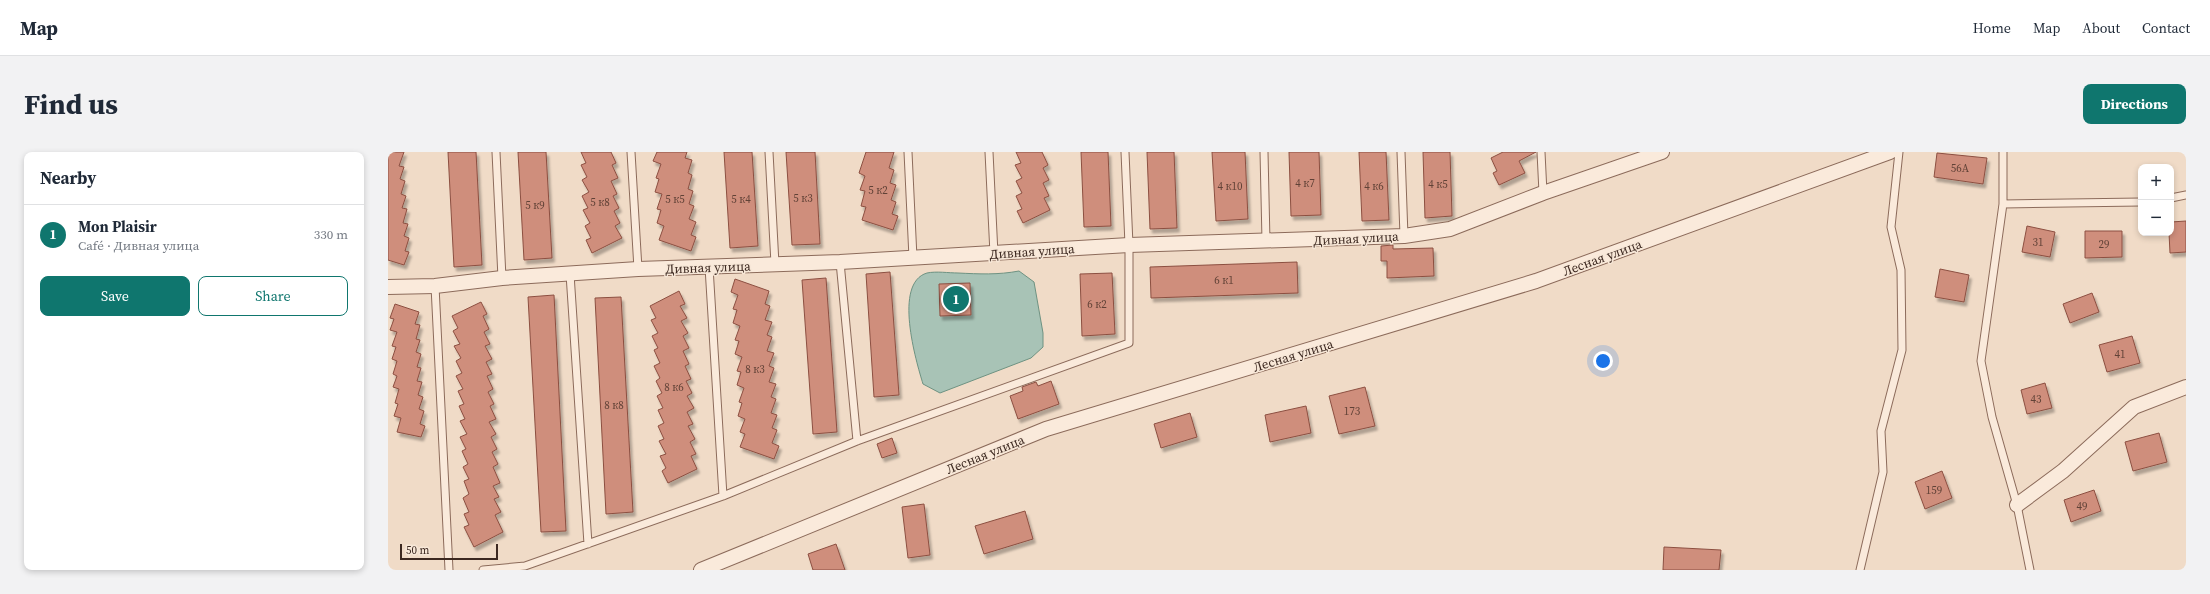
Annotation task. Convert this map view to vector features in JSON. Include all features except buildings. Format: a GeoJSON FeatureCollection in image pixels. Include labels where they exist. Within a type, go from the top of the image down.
{"type":"FeatureCollection","features":[{"type":"Feature","properties":{"kind":"street","name":"Дивная улица"},"geometry":{"type":"LineString","coordinates":[[388,287],[435,286],[502,278],[638,269],[840,262],[1128,245],[1266,242],[1404,236],[1450,229],[1543,193],[1662,152]]}},
{"type":"Feature","properties":{"kind":"street","name":"Лесная улица"},"geometry":{"type":"LineString","coordinates":[[701,570],[1046,429],[1536,281],[1890,152]]}},
{"type":"Feature","properties":{"kind":"street"},"geometry":{"type":"LineString","coordinates":[[2017,505],[2063,471],[2134,407],[2186,387]]}},
{"type":"Feature","properties":{"kind":"lane"},"geometry":{"type":"LineString","coordinates":[[496,152],[502,278]]}},
{"type":"Feature","properties":{"kind":"lane"},"geometry":{"type":"LineString","coordinates":[[631,152],[638,269]]}},
{"type":"Feature","properties":{"kind":"lane"},"geometry":{"type":"LineString","coordinates":[[769,152],[775,264]]}},
{"type":"Feature","properties":{"kind":"lane"},"geometry":{"type":"LineString","coordinates":[[908,152],[913,258]]}},
{"type":"Feature","properties":{"kind":"lane"},"geometry":{"type":"LineString","coordinates":[[989,152],[994,254]]}},
{"type":"Feature","properties":{"kind":"lane"},"geometry":{"type":"LineString","coordinates":[[483,570],[525,566],[588,544],[723,496],[857,440],[1129,343],[1125,152]]}},
{"type":"Feature","properties":{"kind":"lane"},"geometry":{"type":"LineString","coordinates":[[1264,152],[1266,242]]}},
{"type":"Feature","properties":{"kind":"lane"},"geometry":{"type":"LineString","coordinates":[[1401,152],[1404,236]]}},
{"type":"Feature","properties":{"kind":"lane"},"geometry":{"type":"LineString","coordinates":[[1541,152],[1543,193]]}},
{"type":"Feature","properties":{"kind":"lane"},"geometry":{"type":"LineString","coordinates":[[1860,570],[1883,472],[1881,431],[1902,350],[1901,270],[1891,227],[1899,152]]}},
{"type":"Feature","properties":{"kind":"lane"},"geometry":{"type":"LineString","coordinates":[[2003,152],[2003,204],[1980,361],[1992,417],[2017,505],[2030,570]]}},
{"type":"Feature","properties":{"kind":"lane"},"geometry":{"type":"LineString","coordinates":[[2174,197],[2186,195]]}},
{"type":"Feature","properties":{"kind":"lane"},"geometry":{"type":"LineString","coordinates":[[2003,204],[2138,202]]}},
{"type":"Feature","properties":{"kind":"lane"},"geometry":{"type":"LineString","coordinates":[[840,262],[857,440]]}},
{"type":"Feature","properties":{"kind":"lane"},"geometry":{"type":"LineString","coordinates":[[709,267],[723,496]]}},
{"type":"Feature","properties":{"kind":"lane"},"geometry":{"type":"LineString","coordinates":[[570,274],[588,544]]}},
{"type":"Feature","properties":{"kind":"lane"},"geometry":{"type":"LineString","coordinates":[[435,286],[449,570]]}},
{"type":"Feature","properties":{"kind":"shaded area"},"geometry":{"type":"Polygon","coordinates":[[[1019,271],[1034,282],[1043,333],[1043,347],[1031,358],[940,393],[923,384],[912,341],[910,324],[909,306],[911,291],[917,280],[931,272],[988,274],[1019,271]]]}},
{"type":"Feature","properties":{"kind":"place","name":"Mon Plaisir"},"geometry":{"type":"Point","coordinates":[956,299]}}]}
